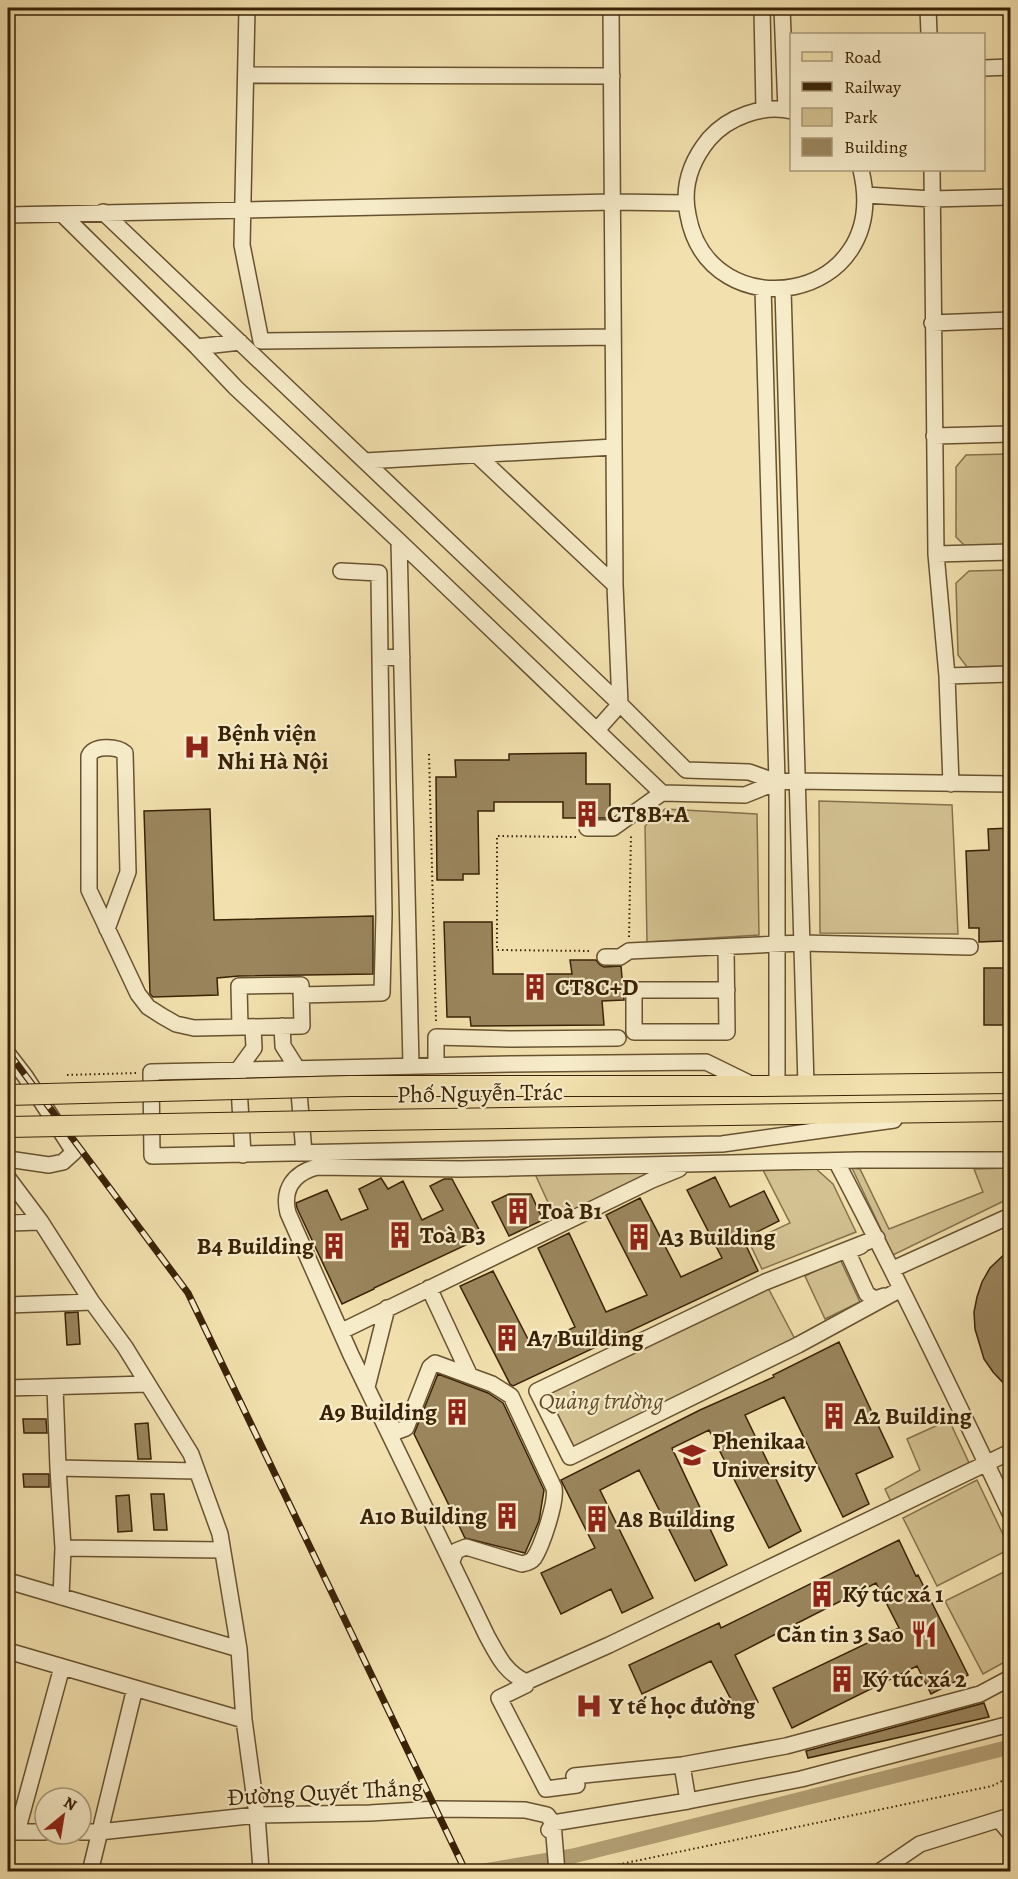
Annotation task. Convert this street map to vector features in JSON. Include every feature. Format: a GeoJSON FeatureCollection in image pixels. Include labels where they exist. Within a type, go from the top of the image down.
{"type":"FeatureCollection","features":[{"type":"Feature","properties":{"kind":"main road","name":"Phố Nguyễn Trác"},"geometry":{"type":"LineString","coordinates":[[8,1095],[350,1086],[777,1086],[1011,1083]]}},
{"type":"Feature","properties":{"kind":"main road","name":"Phố Nguyễn Trác"},"geometry":{"type":"LineString","coordinates":[[8,1127],[1011,1111]]}},
{"type":"Feature","properties":{"kind":"street"},"geometry":{"type":"LineString","coordinates":[[247,8],[242,245],[261,341],[613,337]]}},
{"type":"Feature","properties":{"kind":"street"},"geometry":{"type":"LineString","coordinates":[[597,730],[620,704],[615,585],[611,8]]}},
{"type":"Feature","properties":{"kind":"street"},"geometry":{"type":"LineString","coordinates":[[762,8],[765,110]]}},
{"type":"Feature","properties":{"kind":"street"},"geometry":{"type":"LineString","coordinates":[[782,8],[789,110],[765,110],[739,117],[716,131],[699,152],[688,176],[685,203],[690,228],[701,250],[718,268],[739,281],[763,288],[783,289],[810,283],[834,269],[852,248],[864,223],[866,195],[861,171]]}},
{"type":"Feature","properties":{"kind":"street"},"geometry":{"type":"LineString","coordinates":[[928,8],[929,33]]}},
{"type":"Feature","properties":{"kind":"street"},"geometry":{"type":"LineString","coordinates":[[985,68],[1011,67]]}},
{"type":"Feature","properties":{"kind":"street"},"geometry":{"type":"LineString","coordinates":[[246,75],[612,76]]}},
{"type":"Feature","properties":{"kind":"street"},"geometry":{"type":"LineString","coordinates":[[932,171],[936,554],[947,676],[951,784]]}},
{"type":"Feature","properties":{"kind":"street"},"geometry":{"type":"LineString","coordinates":[[866,195],[932,198],[1011,197]]}},
{"type":"Feature","properties":{"kind":"street"},"geometry":{"type":"LineString","coordinates":[[8,215],[613,202],[685,203]]}},
{"type":"Feature","properties":{"kind":"street"},"geometry":{"type":"LineString","coordinates":[[103,212],[620,704],[686,770],[749,772],[777,782],[1011,784]]}},
{"type":"Feature","properties":{"kind":"street"},"geometry":{"type":"LineString","coordinates":[[62,214],[236,388],[662,793]]}},
{"type":"Feature","properties":{"kind":"street"},"geometry":{"type":"LineString","coordinates":[[763,288],[777,782],[777,1086]]}},
{"type":"Feature","properties":{"kind":"street"},"geometry":{"type":"LineString","coordinates":[[783,289],[806,1085]]}},
{"type":"Feature","properties":{"kind":"street"},"geometry":{"type":"LineString","coordinates":[[933,323],[1011,320]]}},
{"type":"Feature","properties":{"kind":"street"},"geometry":{"type":"LineString","coordinates":[[197,347],[240,342]]}},
{"type":"Feature","properties":{"kind":"street"},"geometry":{"type":"LineString","coordinates":[[934,436],[1011,434]]}},
{"type":"Feature","properties":{"kind":"street"},"geometry":{"type":"LineString","coordinates":[[365,461],[614,447]]}},
{"type":"Feature","properties":{"kind":"street"},"geometry":{"type":"LineString","coordinates":[[477,455],[615,585]]}},
{"type":"Feature","properties":{"kind":"street"},"geometry":{"type":"LineString","coordinates":[[399,541],[411,1066]]}},
{"type":"Feature","properties":{"kind":"street"},"geometry":{"type":"LineString","coordinates":[[936,554],[1011,552]]}},
{"type":"Feature","properties":{"kind":"street"},"geometry":{"type":"LineString","coordinates":[[302,995],[382,993],[384,914],[379,573],[341,571]]}},
{"type":"Feature","properties":{"kind":"street"},"geometry":{"type":"LineString","coordinates":[[380,658],[402,657]]}},
{"type":"Feature","properties":{"kind":"street"},"geometry":{"type":"LineString","coordinates":[[947,676],[1011,674]]}},
{"type":"Feature","properties":{"kind":"street"},"geometry":{"type":"LineString","coordinates":[[107,929],[128,872],[125,753],[118,749],[96,749],[89,756],[89,890],[107,929],[138,994],[148,1007],[176,1024],[194,1028],[247,1027],[282,1026],[302,1026],[301,985],[239,986],[247,1027],[254,1048],[238,1070],[243,1155]]}},
{"type":"Feature","properties":{"kind":"street"},"geometry":{"type":"LineString","coordinates":[[587,833],[613,828],[662,793],[745,795],[777,782]]}},
{"type":"Feature","properties":{"kind":"street"},"geometry":{"type":"LineString","coordinates":[[601,954],[620,957],[629,951],[778,943],[970,947]]}},
{"type":"Feature","properties":{"kind":"street"},"geometry":{"type":"LineString","coordinates":[[726,947],[727,990],[727,1032],[634,1032],[634,990],[727,990]]}},
{"type":"Feature","properties":{"kind":"street"},"geometry":{"type":"LineString","coordinates":[[282,1026],[282,1046],[297,1068],[304,1153]]}},
{"type":"Feature","properties":{"kind":"street"},"geometry":{"type":"LineString","coordinates":[[436,1066],[436,1037],[618,1038]]}},
{"type":"Feature","properties":{"kind":"street"},"geometry":{"type":"LineString","coordinates":[[510,1064],[511,1039]]}},
{"type":"Feature","properties":{"kind":"street"},"geometry":{"type":"LineString","coordinates":[[8,1054],[15,1072],[74,1152],[63,1162],[49,1165],[8,1159]]}},
{"type":"Feature","properties":{"kind":"street","name":"Phố Nguyễn Trác"},"geometry":{"type":"LineString","coordinates":[[754,1086],[706,1062],[151,1072],[152,1156],[722,1143],[953,1112]]}},
{"type":"Feature","properties":{"kind":"street"},"geometry":{"type":"LineString","coordinates":[[1011,1160],[859,1160],[461,1169],[316,1167],[295,1177],[287,1190],[286,1205],[351,1355],[500,1660],[512,1674],[524,1681],[536,1679],[609,1645],[1011,1452]]}},
{"type":"Feature","properties":{"kind":"street"},"geometry":{"type":"LineString","coordinates":[[836,1161],[893,1269],[1011,1513]]}},
{"type":"Feature","properties":{"kind":"street"},"geometry":{"type":"LineString","coordinates":[[342,1331],[652,1180],[688,1165]]}},
{"type":"Feature","properties":{"kind":"street"},"geometry":{"type":"LineString","coordinates":[[8,1178],[41,1222],[92,1302],[125,1347],[191,1454],[220,1534],[238,1649],[261,1870]]}},
{"type":"Feature","properties":{"kind":"street"},"geometry":{"type":"LineString","coordinates":[[893,1269],[1011,1216]]}},
{"type":"Feature","properties":{"kind":"street"},"geometry":{"type":"LineString","coordinates":[[8,1223],[41,1222]]}},
{"type":"Feature","properties":{"kind":"street"},"geometry":{"type":"LineString","coordinates":[[877,1238],[850,1252],[867,1294],[872,1298],[877,1298],[901,1289]]}},
{"type":"Feature","properties":{"kind":"street"},"geometry":{"type":"LineString","coordinates":[[877,1238],[765,1282],[537,1391],[570,1457],[798,1345],[901,1289]]}},
{"type":"Feature","properties":{"kind":"street"},"geometry":{"type":"LineString","coordinates":[[429,1288],[470,1376]]}},
{"type":"Feature","properties":{"kind":"street"},"geometry":{"type":"LineString","coordinates":[[8,1305],[92,1302]]}},
{"type":"Feature","properties":{"kind":"street"},"geometry":{"type":"LineString","coordinates":[[367,1387],[387,1308]]}},
{"type":"Feature","properties":{"kind":"street"},"geometry":{"type":"LineString","coordinates":[[384,1422],[398,1431],[406,1428],[433,1364],[500,1388],[511,1396],[553,1484],[555,1496],[536,1555],[529,1563],[522,1564],[466,1547],[456,1551],[452,1561]]}},
{"type":"Feature","properties":{"kind":"street"},"geometry":{"type":"LineString","coordinates":[[8,1388],[147,1384]]}},
{"type":"Feature","properties":{"kind":"street"},"geometry":{"type":"LineString","coordinates":[[56,1387],[63,1548],[61,1597]]}},
{"type":"Feature","properties":{"kind":"street"},"geometry":{"type":"LineString","coordinates":[[58,1468],[197,1471]]}},
{"type":"Feature","properties":{"kind":"street"},"geometry":{"type":"LineString","coordinates":[[63,1548],[222,1550]]}},
{"type":"Feature","properties":{"kind":"street"},"geometry":{"type":"LineString","coordinates":[[8,1581],[238,1649]]}},
{"type":"Feature","properties":{"kind":"street"},"geometry":{"type":"LineString","coordinates":[[8,1651],[244,1720]]}},
{"type":"Feature","properties":{"kind":"street"},"geometry":{"type":"LineString","coordinates":[[33,1832],[12,1832],[62,1667]]}},
{"type":"Feature","properties":{"kind":"street"},"geometry":{"type":"LineString","coordinates":[[524,1681],[526,1685],[499,1698],[546,1789],[577,1785],[574,1776],[682,1765],[752,1754],[980,1694],[1011,1678]]}},
{"type":"Feature","properties":{"kind":"street"},"geometry":{"type":"LineString","coordinates":[[90,1872],[135,1688]]}},
{"type":"Feature","properties":{"kind":"street"},"geometry":{"type":"LineString","coordinates":[[555,1871],[552,1830],[801,1779],[1011,1724]]}},
{"type":"Feature","properties":{"kind":"street"},"geometry":{"type":"LineString","coordinates":[[682,1765],[688,1801]]}},
{"type":"Feature","properties":{"kind":"street","name":"Đường Quyết Thắng"},"geometry":{"type":"LineString","coordinates":[[93,1832],[257,1815],[370,1814],[437,1809],[525,1810],[547,1815],[552,1830]]}},
{"type":"Feature","properties":{"kind":"street"},"geometry":{"type":"LineString","coordinates":[[879,1872],[920,1844],[1005,1818],[1011,1833]]}},
{"type":"Feature","properties":{"kind":"path"},"geometry":{"type":"LineString","coordinates":[[429,754],[436,1037]]}},
{"type":"Feature","properties":{"kind":"path"},"geometry":{"type":"LineString","coordinates":[[629,951],[632,814]]}},
{"type":"Feature","properties":{"kind":"path"},"geometry":{"type":"LineString","coordinates":[[587,833],[497,836],[497,950],[601,954]]}},
{"type":"Feature","properties":{"kind":"path"},"geometry":{"type":"LineString","coordinates":[[57,1075],[151,1072]]}},
{"type":"Feature","properties":{"kind":"path"},"geometry":{"type":"LineString","coordinates":[[583,1872],[992,1786],[1011,1777]]}},
{"type":"Feature","properties":{"kind":"green space"},"geometry":{"type":"Polygon","coordinates":[[[1010,454],[1010,547],[967,548],[956,537],[956,467],[966,455],[1010,454]]]}},
{"type":"Feature","properties":{"kind":"green space"},"geometry":{"type":"Polygon","coordinates":[[[1010,570],[1010,666],[967,667],[958,655],[956,583],[969,571],[1010,570]]]}},
{"type":"Feature","properties":{"kind":"green space"},"geometry":{"type":"Polygon","coordinates":[[[819,801],[952,805],[958,934],[820,933],[819,801]]]}},
{"type":"Feature","properties":{"kind":"green space"},"geometry":{"type":"Polygon","coordinates":[[[665,809],[757,814],[759,935],[647,942],[645,826],[665,809]]]}},
{"type":"Feature","properties":{"kind":"green space"},"geometry":{"type":"Polygon","coordinates":[[[813,1166],[833,1184],[856,1232],[762,1269],[749,1242],[790,1223],[763,1170],[813,1166]]]}},
{"type":"Feature","properties":{"kind":"green space"},"geometry":{"type":"Polygon","coordinates":[[[852,1168],[860,1169],[889,1229],[983,1192],[974,1169],[1010,1168],[1010,1198],[893,1255],[852,1168]]]}},
{"type":"Feature","properties":{"kind":"green space"},"geometry":{"type":"Polygon","coordinates":[[[642,1172],[646,1175],[557,1222],[535,1174],[642,1172]]]}},
{"type":"Feature","properties":{"kind":"green space"},"geometry":{"type":"Polygon","coordinates":[[[840,1259],[860,1302],[825,1319],[805,1276],[840,1259]]]}},
{"type":"Feature","properties":{"kind":"green space","name":"Quảng trường"},"geometry":{"type":"Polygon","coordinates":[[[765,1282],[798,1345],[570,1457],[537,1391],[765,1282]]]}},
{"type":"Feature","properties":{"kind":"green space"},"geometry":{"type":"Polygon","coordinates":[[[949,1420],[970,1465],[892,1504],[885,1489],[920,1470],[907,1439],[949,1420]]]}},
{"type":"Feature","properties":{"kind":"green space"},"geometry":{"type":"Polygon","coordinates":[[[977,1480],[1010,1549],[937,1586],[903,1518],[977,1480]]]}},
{"type":"Feature","properties":{"kind":"green space"},"geometry":{"type":"Polygon","coordinates":[[[1010,1569],[1010,1659],[983,1674],[945,1601],[1010,1569]]]}},
{"type":"Feature","properties":{"kind":"building","name":"CT8B+A"},"geometry":{"type":"Polygon","coordinates":[[[586,753],[586,784],[610,784],[610,818],[563,818],[563,802],[494,802],[494,811],[478,811],[479,874],[463,874],[463,880],[437,880],[436,777],[456,777],[455,760],[509,760],[509,754],[586,753]]]}},
{"type":"Feature","properties":{"kind":"building"},"geometry":{"type":"Polygon","coordinates":[[[210,809],[214,920],[373,916],[373,974],[239,976],[217,978],[218,995],[153,997],[150,994],[144,811],[210,809]]]}},
{"type":"Feature","properties":{"kind":"building"},"geometry":{"type":"Polygon","coordinates":[[[1011,828],[1011,870],[1009,870],[1011,928],[1004,928],[1004,941],[979,942],[979,928],[969,928],[966,851],[989,850],[988,829],[1011,828]]]}},
{"type":"Feature","properties":{"kind":"building","name":"CT8C+D"},"geometry":{"type":"Polygon","coordinates":[[[444,922],[492,922],[493,974],[572,974],[570,960],[596,960],[604,967],[621,966],[624,1000],[602,1001],[604,1025],[471,1026],[470,1017],[447,1017],[444,922]]]}},
{"type":"Feature","properties":{"kind":"building"},"geometry":{"type":"Polygon","coordinates":[[[984,968],[1011,968],[1011,1025],[984,1025],[984,968]]]}},
{"type":"Feature","properties":{"kind":"building"},"geometry":{"type":"Polygon","coordinates":[[[715,1177],[730,1207],[764,1191],[779,1221],[743,1239],[758,1271],[513,1386],[510,1384],[460,1286],[493,1271],[532,1347],[575,1327],[538,1248],[569,1233],[606,1312],[647,1295],[606,1215],[640,1198],[681,1277],[722,1258],[687,1190],[715,1177]]]}},
{"type":"Feature","properties":{"kind":"building"},"geometry":{"type":"Polygon","coordinates":[[[381,1178],[388,1189],[403,1181],[422,1220],[443,1210],[430,1186],[444,1179],[452,1179],[483,1237],[342,1304],[296,1203],[327,1190],[341,1220],[368,1209],[359,1189],[381,1178]]]}},
{"type":"Feature","properties":{"kind":"building","name":"Toà B1"},"geometry":{"type":"Polygon","coordinates":[[[509,1194],[531,1194],[543,1220],[509,1236],[492,1202],[509,1194]]]}},
{"type":"Feature","properties":{"kind":"building"},"geometry":{"type":"Polygon","coordinates":[[[1011,1248],[1011,1391],[984,1359],[975,1329],[974,1312],[982,1282],[990,1268],[1011,1248]]]}},
{"type":"Feature","properties":{"kind":"building"},"geometry":{"type":"Polygon","coordinates":[[[78,1312],[80,1344],[67,1345],[65,1313],[78,1312]]]}},
{"type":"Feature","properties":{"kind":"building"},"geometry":{"type":"Polygon","coordinates":[[[839,1342],[893,1457],[856,1474],[869,1504],[843,1517],[784,1397],[745,1415],[801,1531],[769,1548],[709,1430],[672,1448],[727,1565],[695,1581],[639,1470],[600,1490],[653,1598],[622,1613],[611,1589],[561,1614],[541,1573],[595,1548],[561,1480],[700,1410],[774,1377],[773,1375],[839,1342]]]}},
{"type":"Feature","properties":{"kind":"building"},"geometry":{"type":"Polygon","coordinates":[[[438,1374],[488,1393],[503,1403],[544,1490],[539,1521],[525,1553],[465,1538],[414,1434],[438,1374]]]}},
{"type":"Feature","properties":{"kind":"building"},"geometry":{"type":"Polygon","coordinates":[[[23,1419],[46,1419],[47,1433],[24,1433],[23,1419]]]}},
{"type":"Feature","properties":{"kind":"building"},"geometry":{"type":"Polygon","coordinates":[[[148,1423],[151,1459],[138,1459],[135,1424],[148,1423]]]}},
{"type":"Feature","properties":{"kind":"building"},"geometry":{"type":"Polygon","coordinates":[[[23,1474],[49,1474],[49,1487],[24,1487],[23,1474]]]}},
{"type":"Feature","properties":{"kind":"building"},"geometry":{"type":"Polygon","coordinates":[[[151,1494],[164,1494],[167,1530],[154,1530],[151,1494]]]}},
{"type":"Feature","properties":{"kind":"building"},"geometry":{"type":"Polygon","coordinates":[[[129,1495],[132,1531],[118,1532],[116,1496],[129,1495]]]}},
{"type":"Feature","properties":{"kind":"building"},"geometry":{"type":"Polygon","coordinates":[[[899,1540],[968,1675],[931,1694],[917,1666],[792,1728],[773,1688],[899,1628],[876,1583],[735,1655],[758,1702],[737,1711],[711,1661],[642,1694],[629,1665],[719,1623],[721,1628],[899,1540]]]}},
{"type":"Feature","properties":{"kind":"building"},"geometry":{"type":"Polygon","coordinates":[[[984,1703],[989,1717],[808,1758],[806,1751],[984,1703]]]}},
{"type":"Feature","properties":{"kind":"waterway"},"geometry":{"type":"LineString","coordinates":[[478,1872],[573,1856],[1010,1747]]}},
{"type":"Feature","properties":{"kind":"railway"},"geometry":{"type":"LineString","coordinates":[[8,1052],[188,1293],[466,1872]]}},
{"type":"Feature","properties":{"kind":"place","name":"Bệnh viện Nhi Hà Nội"},"geometry":{"type":"Point","coordinates":[197,747]}},
{"type":"Feature","properties":{"kind":"place","name":"CT8B+A"},"geometry":{"type":"Point","coordinates":[587,814]}},
{"type":"Feature","properties":{"kind":"place","name":"CT8C+D"},"geometry":{"type":"Point","coordinates":[535,987]}},
{"type":"Feature","properties":{"kind":"place","name":"Toà B1"},"geometry":{"type":"Point","coordinates":[518,1211]}},
{"type":"Feature","properties":{"kind":"place","name":"Toà B3"},"geometry":{"type":"Point","coordinates":[400,1235]}},
{"type":"Feature","properties":{"kind":"place","name":"A3 Building"},"geometry":{"type":"Point","coordinates":[639,1237]}},
{"type":"Feature","properties":{"kind":"place","name":"B4 Building"},"geometry":{"type":"Point","coordinates":[334,1246]}},
{"type":"Feature","properties":{"kind":"place","name":"A7 Building"},"geometry":{"type":"Point","coordinates":[507,1338]}},
{"type":"Feature","properties":{"kind":"place","name":"A9 Building"},"geometry":{"type":"Point","coordinates":[457,1412]}},
{"type":"Feature","properties":{"kind":"place","name":"A2 Building"},"geometry":{"type":"Point","coordinates":[834,1416]}},
{"type":"Feature","properties":{"kind":"place","name":"Phenikaa University"},"geometry":{"type":"Point","coordinates":[692,1455]}},
{"type":"Feature","properties":{"kind":"place","name":"A10 Building"},"geometry":{"type":"Point","coordinates":[507,1516]}},
{"type":"Feature","properties":{"kind":"place","name":"A8 Building"},"geometry":{"type":"Point","coordinates":[597,1519]}},
{"type":"Feature","properties":{"kind":"place","name":"Ký túc xá 1"},"geometry":{"type":"Point","coordinates":[822,1594]}},
{"type":"Feature","properties":{"kind":"place","name":"Căn tin 3 Sao"},"geometry":{"type":"Point","coordinates":[924,1634]}},
{"type":"Feature","properties":{"kind":"place","name":"Ký túc xá 2"},"geometry":{"type":"Point","coordinates":[842,1679]}},
{"type":"Feature","properties":{"kind":"place","name":"Y tế học đường"},"geometry":{"type":"Point","coordinates":[589,1706]}}]}
